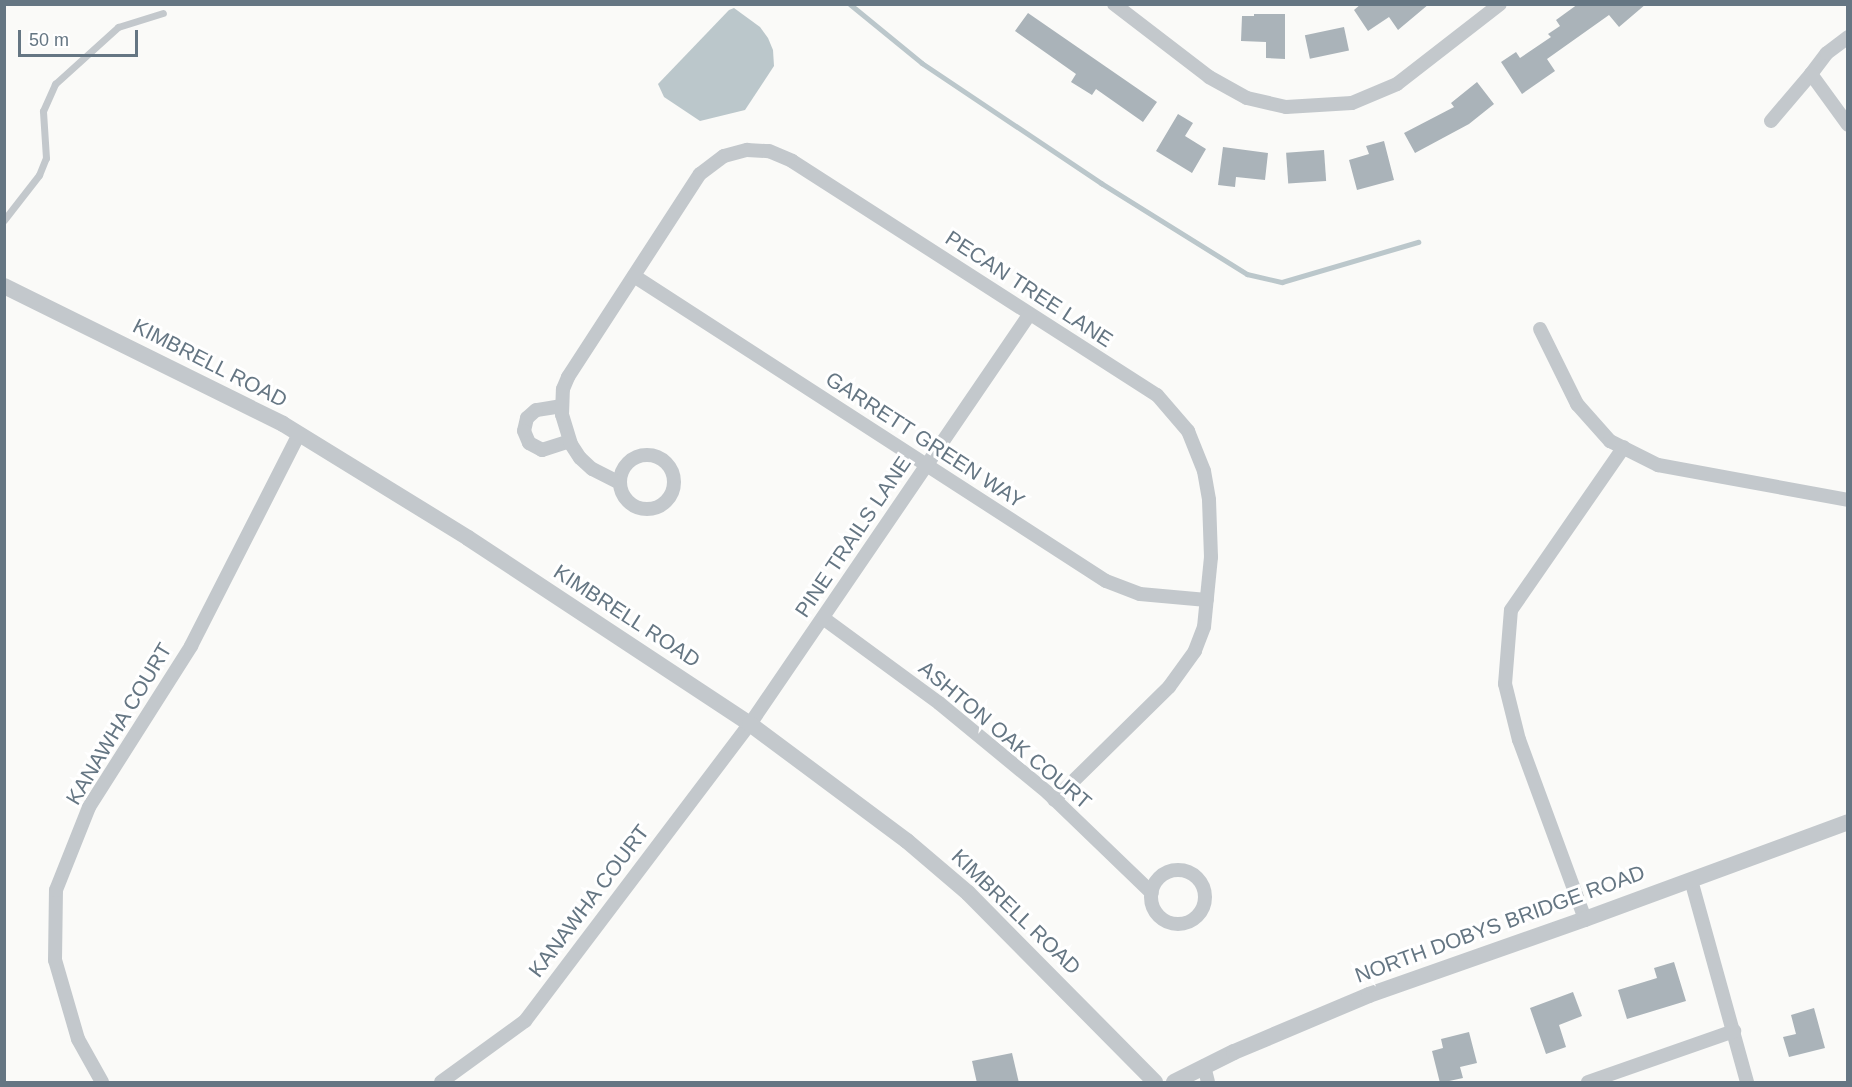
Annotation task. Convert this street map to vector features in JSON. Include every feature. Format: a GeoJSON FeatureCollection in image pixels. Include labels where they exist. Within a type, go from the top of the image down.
{"type":"FeatureCollection","features":[{"type":"Feature","properties":{"kind":"street"},"geometry":{"type":"LineString","coordinates":[[1114,4],[1209,77],[1247,98],[1286,106],[1352,103],[1397,84],[1500,4]]}},
{"type":"Feature","properties":{"kind":"street"},"geometry":{"type":"LineString","coordinates":[[1771,121],[1827,53],[1848,37]]}},
{"type":"Feature","properties":{"kind":"street"},"geometry":{"type":"LineString","coordinates":[[1811,74],[1848,125]]}},
{"type":"Feature","properties":{"kind":"street","name":"PECAN TREE LANE"},"geometry":{"type":"LineString","coordinates":[[620,483],[592,469],[580,458],[570,441],[562,406],[563,389],[568,377],[700,174],[724,156],[757,149],[779,154],[792,161],[1157,395],[1188,431],[1204,471],[1209,500],[1210,557],[1204,627],[1195,651],[1185,668],[1054,800]]}},
{"type":"Feature","properties":{"kind":"street","name":"GARRETT GREEN WAY"},"geometry":{"type":"LineString","coordinates":[[634,276],[926,467],[1122,589],[1161,597],[1208,600]]}},
{"type":"Feature","properties":{"kind":"street","name":"KIMBRELL ROAD"},"geometry":{"type":"LineString","coordinates":[[4,286],[299,434],[468,538],[750,724],[907,841],[968,893],[1155,1083]]}},
{"type":"Feature","properties":{"kind":"street","name":"PINE TRAILS LANE"},"geometry":{"type":"LineString","coordinates":[[750,724],[1030,314]]}},
{"type":"Feature","properties":{"kind":"street"},"geometry":{"type":"LineString","coordinates":[[1540,329],[1577,404],[1610,441],[1659,465],[1848,500]]}},
{"type":"Feature","properties":{"kind":"street"},"geometry":{"type":"LineString","coordinates":[[562,406],[543,408],[531,413],[524,431],[526,438],[535,447],[549,450],[570,441]]}},
{"type":"Feature","properties":{"kind":"street","name":"KANAWHA COURT"},"geometry":{"type":"LineString","coordinates":[[102,1083],[78,1038],[55,960],[56,890],[89,807],[191,646],[299,434]]}},
{"type":"Feature","properties":{"kind":"street"},"geometry":{"type":"LineString","coordinates":[[1586,920],[1519,740],[1505,684],[1509,631],[1511,610],[1624,447]]}},
{"type":"Feature","properties":{"kind":"street","name":"PECAN TREE LANE"},"geometry":{"type":"LineString","coordinates":[[643,455],[651,456],[667,464],[674,480],[670,497],[664,504],[646,510],[630,504],[623,497],[620,483],[622,470],[627,463],[643,455]]}},
{"type":"Feature","properties":{"kind":"street","name":"ASHTON OAK COURT"},"geometry":{"type":"LineString","coordinates":[[823,618],[939,703],[1054,800],[1152,893],[1156,913],[1170,923],[1179,924],[1194,919],[1204,905],[1203,887],[1191,873],[1182,870],[1164,874],[1157,880],[1152,893]]}},
{"type":"Feature","properties":{"kind":"street","name":"KANAWHA COURT"},"geometry":{"type":"LineString","coordinates":[[441,1083],[525,1021],[750,724]]}},
{"type":"Feature","properties":{"kind":"street","name":"NORTH DOBYS BRIDGE ROAD"},"geometry":{"type":"LineString","coordinates":[[1174,1083],[1206,1074],[1369,994],[1586,920],[1848,822]]}},
{"type":"Feature","properties":{"kind":"street"},"geometry":{"type":"LineString","coordinates":[[1691,880],[1747,1083]]}},
{"type":"Feature","properties":{"kind":"street"},"geometry":{"type":"LineString","coordinates":[[1588,1083],[1734,1031]]}},
{"type":"Feature","properties":{"kind":"lane"},"geometry":{"type":"LineString","coordinates":[[4,220],[39,175],[46,158],[43,111],[55,84],[118,27],[163,13]]}},
{"type":"Feature","properties":{"kind":"shaded area"},"geometry":{"type":"Polygon","coordinates":[[[734,8],[760,27],[768,38],[773,50],[774,66],[745,110],[700,121],[664,97],[658,84],[729,10],[734,8]]]}},
{"type":"Feature","properties":{"kind":"building"},"geometry":{"type":"Polygon","coordinates":[[[1361,4],[1429,4],[1398,30],[1389,17],[1368,31],[1354,10],[1361,4]]]}},
{"type":"Feature","properties":{"kind":"building"},"geometry":{"type":"Polygon","coordinates":[[[1578,4],[1646,4],[1619,27],[1609,15],[1547,59],[1555,71],[1522,94],[1501,62],[1516,52],[1520,58],[1551,37],[1548,34],[1560,26],[1556,20],[1578,4]]]}},
{"type":"Feature","properties":{"kind":"building"},"geometry":{"type":"Polygon","coordinates":[[[1028,13],[1157,102],[1143,122],[1096,89],[1092,95],[1071,82],[1076,74],[1015,31],[1028,13]]]}},
{"type":"Feature","properties":{"kind":"building"},"geometry":{"type":"Polygon","coordinates":[[[1254,14],[1285,14],[1285,59],[1266,58],[1266,42],[1241,41],[1242,16],[1254,16],[1254,14]]]}},
{"type":"Feature","properties":{"kind":"building"},"geometry":{"type":"Polygon","coordinates":[[[1344,27],[1349,50],[1310,59],[1305,35],[1344,27]]]}},
{"type":"Feature","properties":{"kind":"building"},"geometry":{"type":"Polygon","coordinates":[[[1477,82],[1494,104],[1469,124],[1415,153],[1404,133],[1454,107],[1451,103],[1477,82]]]}},
{"type":"Feature","properties":{"kind":"building"},"geometry":{"type":"Polygon","coordinates":[[[1178,114],[1193,123],[1185,136],[1206,149],[1192,173],[1156,151],[1178,114]]]}},
{"type":"Feature","properties":{"kind":"building"},"geometry":{"type":"Polygon","coordinates":[[[1384,141],[1394,180],[1357,190],[1349,160],[1369,154],[1366,146],[1384,141]]]}},
{"type":"Feature","properties":{"kind":"building"},"geometry":{"type":"Polygon","coordinates":[[[1223,147],[1268,153],[1265,180],[1236,177],[1235,187],[1218,185],[1223,147]]]}},
{"type":"Feature","properties":{"kind":"building"},"geometry":{"type":"Polygon","coordinates":[[[1324,150],[1326,181],[1288,184],[1286,153],[1324,150]]]}},
{"type":"Feature","properties":{"kind":"building"},"geometry":{"type":"Polygon","coordinates":[[[1674,962],[1686,1001],[1627,1019],[1618,990],[1657,978],[1654,968],[1674,962]]]}},
{"type":"Feature","properties":{"kind":"building"},"geometry":{"type":"Polygon","coordinates":[[[1573,992],[1582,1016],[1559,1025],[1566,1047],[1546,1054],[1530,1008],[1573,992]]]}},
{"type":"Feature","properties":{"kind":"building"},"geometry":{"type":"Polygon","coordinates":[[[1814,1008],[1825,1048],[1789,1057],[1783,1037],[1796,1034],[1791,1015],[1814,1008]]]}},
{"type":"Feature","properties":{"kind":"building"},"geometry":{"type":"Polygon","coordinates":[[[1469,1032],[1477,1063],[1460,1067],[1463,1078],[1440,1083],[1432,1051],[1443,1048],[1441,1039],[1469,1032]]]}},
{"type":"Feature","properties":{"kind":"building"},"geometry":{"type":"Polygon","coordinates":[[[1012,1053],[1019,1083],[977,1083],[972,1061],[1012,1053]]]}},
{"type":"Feature","properties":{"kind":"waterway"},"geometry":{"type":"LineString","coordinates":[[850,4],[922,63],[1101,183],[1247,274],[1282,282],[1418,242]]}}]}
